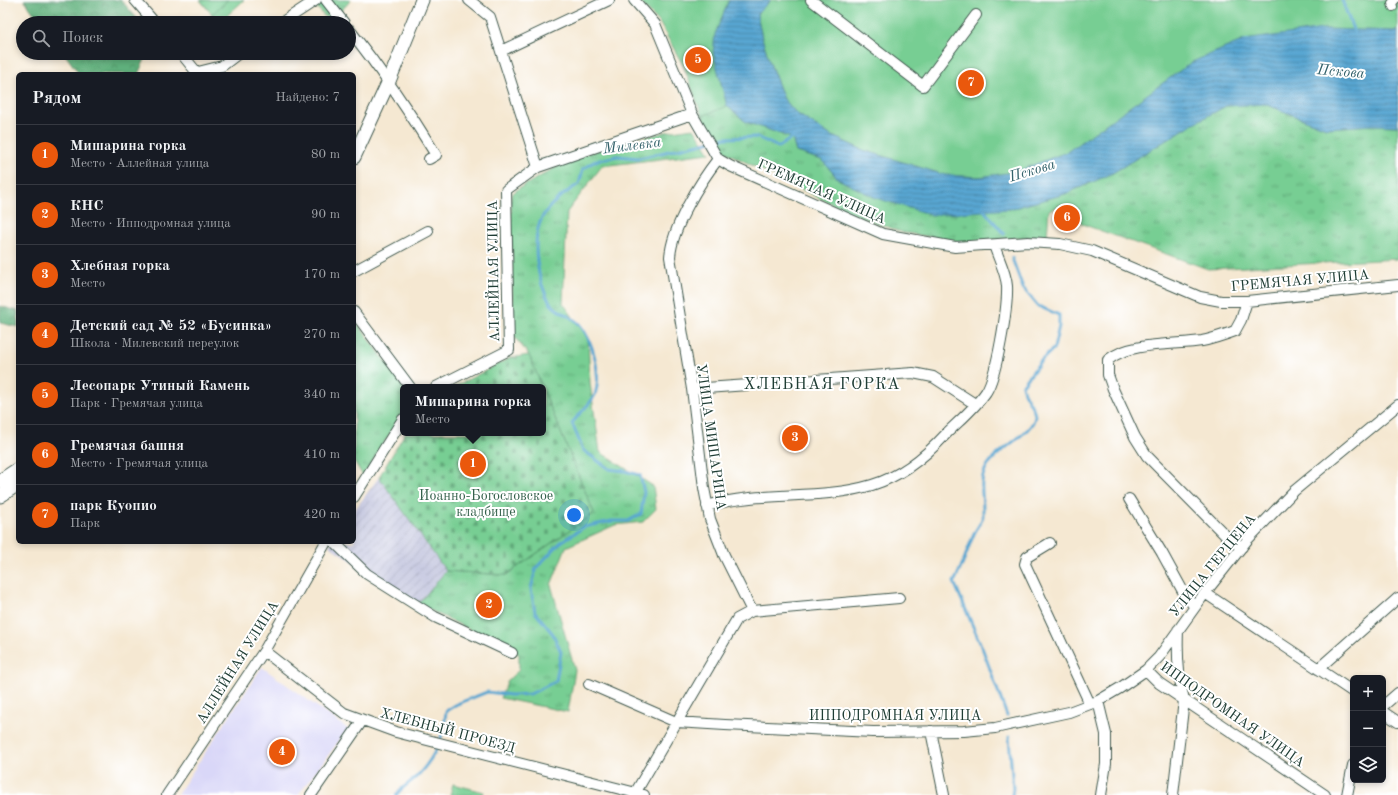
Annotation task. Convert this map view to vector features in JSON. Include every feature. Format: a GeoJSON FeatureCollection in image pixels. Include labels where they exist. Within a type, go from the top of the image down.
{"type":"FeatureCollection","features":[{"type":"Feature","properties":{"kind":"street"},"geometry":{"type":"LineString","coordinates":[[135,0],[149,16]]}},
{"type":"Feature","properties":{"kind":"street"},"geometry":{"type":"LineString","coordinates":[[292,16],[316,0]]}},
{"type":"Feature","properties":{"kind":"street"},"geometry":{"type":"LineString","coordinates":[[326,0],[339,16]]}},
{"type":"Feature","properties":{"kind":"street"},"geometry":{"type":"LineString","coordinates":[[356,153],[389,82],[422,0]]}},
{"type":"Feature","properties":{"kind":"street"},"geometry":{"type":"LineString","coordinates":[[469,0],[490,17],[538,167],[692,114]]}},
{"type":"Feature","properties":{"kind":"street"},"geometry":{"type":"LineString","coordinates":[[501,51],[609,0]]}},
{"type":"Feature","properties":{"kind":"street"},"geometry":{"type":"LineString","coordinates":[[634,0],[655,24],[692,114],[716,155]]}},
{"type":"Feature","properties":{"kind":"street"},"geometry":{"type":"LineString","coordinates":[[811,0],[923,86],[976,15]]}},
{"type":"Feature","properties":{"kind":"street"},"geometry":{"type":"LineString","coordinates":[[356,38],[389,82],[436,155],[429,159]]}},
{"type":"Feature","properties":{"kind":"street"},"geometry":{"type":"LineString","coordinates":[[187,60],[197,72]]}},
{"type":"Feature","properties":{"kind":"street"},"geometry":{"type":"LineString","coordinates":[[201,72],[222,66],[230,60]]}},
{"type":"Feature","properties":{"kind":"street","name":"ГРЕМЯЧАЯ УЛИЦА"},"geometry":{"type":"LineString","coordinates":[[716,155],[730,166],[883,234],[955,247],[1028,242],[1060,244],[1092,251],[1200,297],[1221,301],[1247,301],[1398,285]]}},
{"type":"Feature","properties":{"kind":"street","name":"УЛИЦА МИШАРИНА"},"geometry":{"type":"LineString","coordinates":[[716,155],[691,199],[671,244],[670,257],[692,389],[710,519],[724,555],[752,611]]}},
{"type":"Feature","properties":{"kind":"street","name":"АЛЛЕЙНАЯ УЛИЦА"},"geometry":{"type":"LineString","coordinates":[[442,384],[509,350],[506,190],[538,167]]}},
{"type":"Feature","properties":{"kind":"street"},"geometry":{"type":"LineString","coordinates":[[356,270],[428,232]]}},
{"type":"Feature","properties":{"kind":"street"},"geometry":{"type":"LineString","coordinates":[[707,506],[752,497],[848,490],[872,485],[895,476],[915,464],[934,448],[986,392],[992,379],[1002,334],[1007,286],[996,245]]}},
{"type":"Feature","properties":{"kind":"street"},"geometry":{"type":"LineString","coordinates":[[1242,547],[1229,539],[1147,456],[1135,437],[1121,406],[1108,375],[1107,367],[1108,360],[1119,353],[1162,344],[1202,341],[1235,331],[1241,320],[1247,301]]}},
{"type":"Feature","properties":{"kind":"street"},"geometry":{"type":"LineString","coordinates":[[356,315],[408,384]]}},
{"type":"Feature","properties":{"kind":"street"},"geometry":{"type":"LineString","coordinates":[[692,389],[913,373],[933,377],[975,404]]}},
{"type":"Feature","properties":{"kind":"street","name":"УЛИЦА ГЕРЦЕНА"},"geometry":{"type":"LineString","coordinates":[[1146,670],[1159,657],[1205,593],[1242,547],[1294,491],[1398,405]]}},
{"type":"Feature","properties":{"kind":"street"},"geometry":{"type":"LineString","coordinates":[[356,494],[400,424]]}},
{"type":"Feature","properties":{"kind":"street"},"geometry":{"type":"LineString","coordinates":[[0,481],[16,470]]}},
{"type":"Feature","properties":{"kind":"street"},"geometry":{"type":"LineString","coordinates":[[0,496],[16,485]]}},
{"type":"Feature","properties":{"kind":"street"},"geometry":{"type":"LineString","coordinates":[[1128,499],[1162,552],[1185,595],[1195,607]]}},
{"type":"Feature","properties":{"kind":"street"},"geometry":{"type":"LineString","coordinates":[[1050,543],[1030,555],[1025,560],[1025,564],[1094,702],[1106,734],[1106,764],[1101,795]]}},
{"type":"Feature","properties":{"kind":"street","name":"АЛЛЕЙНАЯ УЛИЦА"},"geometry":{"type":"LineString","coordinates":[[167,795],[264,651],[325,544]]}},
{"type":"Feature","properties":{"kind":"street"},"geometry":{"type":"LineString","coordinates":[[336,544],[366,574],[435,617],[512,653]]}},
{"type":"Feature","properties":{"kind":"street"},"geometry":{"type":"LineString","coordinates":[[1205,593],[1350,690]]}},
{"type":"Feature","properties":{"kind":"street"},"geometry":{"type":"LineString","coordinates":[[638,794],[676,722],[737,619],[752,611],[899,598]]}},
{"type":"Feature","properties":{"kind":"street"},"geometry":{"type":"LineString","coordinates":[[1318,669],[1398,598]]}},
{"type":"Feature","properties":{"kind":"street"},"geometry":{"type":"LineString","coordinates":[[1173,795],[1184,700],[1180,686],[1177,648],[1178,630]]}},
{"type":"Feature","properties":{"kind":"street","name":"ХЛЕБНЫЙ ПРОЕЗД"},"geometry":{"type":"LineString","coordinates":[[264,651],[344,713],[362,721],[396,732],[638,794]]}},
{"type":"Feature","properties":{"kind":"street","name":"ИППОДРОМНАЯ УЛИЦА"},"geometry":{"type":"LineString","coordinates":[[589,684],[676,722],[873,732],[931,731],[995,728],[1062,714],[1094,702],[1120,688],[1146,670],[1159,683],[1325,795]]}},
{"type":"Feature","properties":{"kind":"street"},"geometry":{"type":"LineString","coordinates":[[1386,703],[1398,693]]}},
{"type":"Feature","properties":{"kind":"street"},"geometry":{"type":"LineString","coordinates":[[1386,714],[1398,722]]}},
{"type":"Feature","properties":{"kind":"street"},"geometry":{"type":"LineString","coordinates":[[311,795],[362,721]]}},
{"type":"Feature","properties":{"kind":"street"},"geometry":{"type":"LineString","coordinates":[[931,731],[944,795]]}},
{"type":"Feature","properties":{"kind":"street"},"geometry":{"type":"LineString","coordinates":[[1347,795],[1350,780]]}},
{"type":"Feature","properties":{"kind":"shaded area"},"geometry":{"type":"Polygon","coordinates":[[[379,477],[446,571],[418,604],[329,546],[330,544],[356,544],[356,508],[379,477]]]}},
{"type":"Feature","properties":{"kind":"shaded area"},"geometry":{"type":"Polygon","coordinates":[[[262,667],[348,729],[298,795],[177,795],[262,667]]]}},
{"type":"Feature","properties":{"kind":"green space"},"geometry":{"type":"Polygon","coordinates":[[[24,0],[121,0],[135,16],[36,16],[24,0]]]}},
{"type":"Feature","properties":{"kind":"green space"},"geometry":{"type":"Polygon","coordinates":[[[200,0],[244,0],[227,16],[213,16],[200,0]]]}},
{"type":"Feature","properties":{"kind":"green space"},"geometry":{"type":"Polygon","coordinates":[[[200,0],[228,0],[212,14],[200,0]]]}},
{"type":"Feature","properties":{"kind":"green space"},"geometry":{"type":"Polygon","coordinates":[[[311,0],[351,0],[336,16],[324,16],[311,0]]]}},
{"type":"Feature","properties":{"kind":"green space"},"geometry":{"type":"Polygon","coordinates":[[[638,0],[729,0],[724,14],[718,67],[727,106],[702,116],[684,67],[659,22],[638,0]]]}},
{"type":"Feature","properties":{"kind":"green space"},"geometry":{"type":"Polygon","coordinates":[[[771,0],[1398,0],[1398,31],[1323,29],[1116,117],[1067,152],[1015,172],[979,177],[945,175],[863,150],[830,135],[796,113],[784,99],[762,38],[757,14],[771,0]]]}},
{"type":"Feature","properties":{"kind":"green space"},"geometry":{"type":"Polygon","coordinates":[[[69,60],[145,60],[139,72],[78,72],[69,60]]]}},
{"type":"Feature","properties":{"kind":"green space"},"geometry":{"type":"Polygon","coordinates":[[[1265,104],[1326,128],[1372,125],[1398,126],[1398,259],[1208,269],[1082,224],[1074,210],[1063,205],[1049,210],[1047,236],[961,242],[901,232],[850,213],[717,148],[702,116],[727,106],[746,122],[792,138],[796,152],[822,160],[838,179],[876,198],[1010,209],[1065,194],[1111,174],[1191,125],[1226,106],[1265,104]]]}},
{"type":"Feature","properties":{"kind":"green space"},"geometry":{"type":"Polygon","coordinates":[[[694,128],[710,153],[602,166],[567,212],[563,303],[588,338],[590,383],[600,452],[653,486],[656,509],[643,522],[615,525],[566,547],[551,585],[575,670],[568,712],[500,698],[508,680],[519,670],[519,654],[418,604],[446,571],[506,575],[594,513],[546,396],[546,384],[541,384],[529,355],[513,335],[511,195],[518,189],[574,157],[665,132],[694,128]]]}},
{"type":"Feature","properties":{"kind":"green space"},"geometry":{"type":"Polygon","coordinates":[[[0,306],[16,310],[16,327],[0,323],[0,306]]]}},
{"type":"Feature","properties":{"kind":"green space"},"geometry":{"type":"Polygon","coordinates":[[[356,322],[403,384],[400,384],[400,418],[363,476],[356,464],[356,322]]]}},
{"type":"Feature","properties":{"kind":"green space"},"geometry":{"type":"Polygon","coordinates":[[[529,355],[541,384],[460,384],[510,358],[529,355]]]}},
{"type":"Feature","properties":{"kind":"green space","name":"Иоанно-Богословское кладбище"},"geometry":{"type":"Polygon","coordinates":[[[546,396],[594,513],[506,575],[446,571],[379,477],[403,436],[546,436],[546,396]]]}},
{"type":"Feature","properties":{"kind":"green space"},"geometry":{"type":"Polygon","coordinates":[[[453,784],[484,792],[483,795],[450,795],[453,784]]]}},
{"type":"Feature","properties":{"kind":"water","name":"Пскова"},"geometry":{"type":"Polygon","coordinates":[[[729,0],[771,0],[757,14],[762,38],[784,99],[796,113],[830,135],[863,150],[945,175],[979,177],[1015,172],[1067,152],[1192,62],[1244,40],[1323,29],[1398,31],[1398,126],[1372,125],[1326,128],[1265,104],[1226,106],[1191,125],[1111,174],[1065,194],[1010,209],[932,215],[876,198],[838,179],[822,160],[796,152],[792,138],[746,122],[727,106],[713,53],[715,34],[729,0]]]}},
{"type":"Feature","properties":{"kind":"waterway"},"geometry":{"type":"LineString","coordinates":[[1342,0],[1354,32]]}},
{"type":"Feature","properties":{"kind":"waterway","name":"Милевка"},"geometry":{"type":"LineString","coordinates":[[396,795],[419,774],[431,759],[441,737],[446,711],[457,704],[487,692],[511,695],[530,694],[556,681],[561,652],[553,634],[535,612],[531,589],[536,568],[561,542],[584,527],[612,521],[628,521],[641,514],[644,492],[640,475],[609,469],[583,450],[572,423],[595,395],[597,387],[597,368],[595,358],[585,332],[574,319],[558,310],[551,304],[542,284],[536,248],[539,225],[546,211],[554,202],[579,184],[583,169],[595,161],[617,156],[639,158],[725,138],[757,137],[778,147],[795,136]]}},
{"type":"Feature","properties":{"kind":"waterway"},"geometry":{"type":"LineString","coordinates":[[983,209],[1004,234]]}},
{"type":"Feature","properties":{"kind":"waterway"},"geometry":{"type":"LineString","coordinates":[[1007,716],[983,650],[954,582],[975,532],[983,518],[982,479],[986,468],[997,455],[1028,429],[1033,422],[1035,413],[1022,386],[1040,362],[1054,348],[1059,326],[1059,315],[1038,306],[1023,288],[1012,258]]}},
{"type":"Feature","properties":{"kind":"waterway"},"geometry":{"type":"LineString","coordinates":[[1009,737],[1013,788],[1012,795]]}},
{"type":"Feature","properties":{"kind":"place","name":"Лесопарк Утиный Камень"},"geometry":{"type":"Point","coordinates":[698,60]}},
{"type":"Feature","properties":{"kind":"place","name":"парк Куопио"},"geometry":{"type":"Point","coordinates":[971,83]}},
{"type":"Feature","properties":{"kind":"place","name":"Гремячая башня"},"geometry":{"type":"Point","coordinates":[1067,218]}},
{"type":"Feature","properties":{"kind":"place","name":"Хлебная горка"},"geometry":{"type":"Point","coordinates":[795,438]}},
{"type":"Feature","properties":{"kind":"place","name":"Мишарина горка"},"geometry":{"type":"Point","coordinates":[473,464]}},
{"type":"Feature","properties":{"kind":"place","name":"КНС"},"geometry":{"type":"Point","coordinates":[489,605]}},
{"type":"Feature","properties":{"kind":"place","name":"Детский сад № 52 «Бусинка»"},"geometry":{"type":"Point","coordinates":[282,752]}},
{"type":"Feature","properties":{"kind":"district","name":"ХЛЕБНАЯ ГОРКА"},"geometry":{"type":"Point","coordinates":[822,383]}}]}
